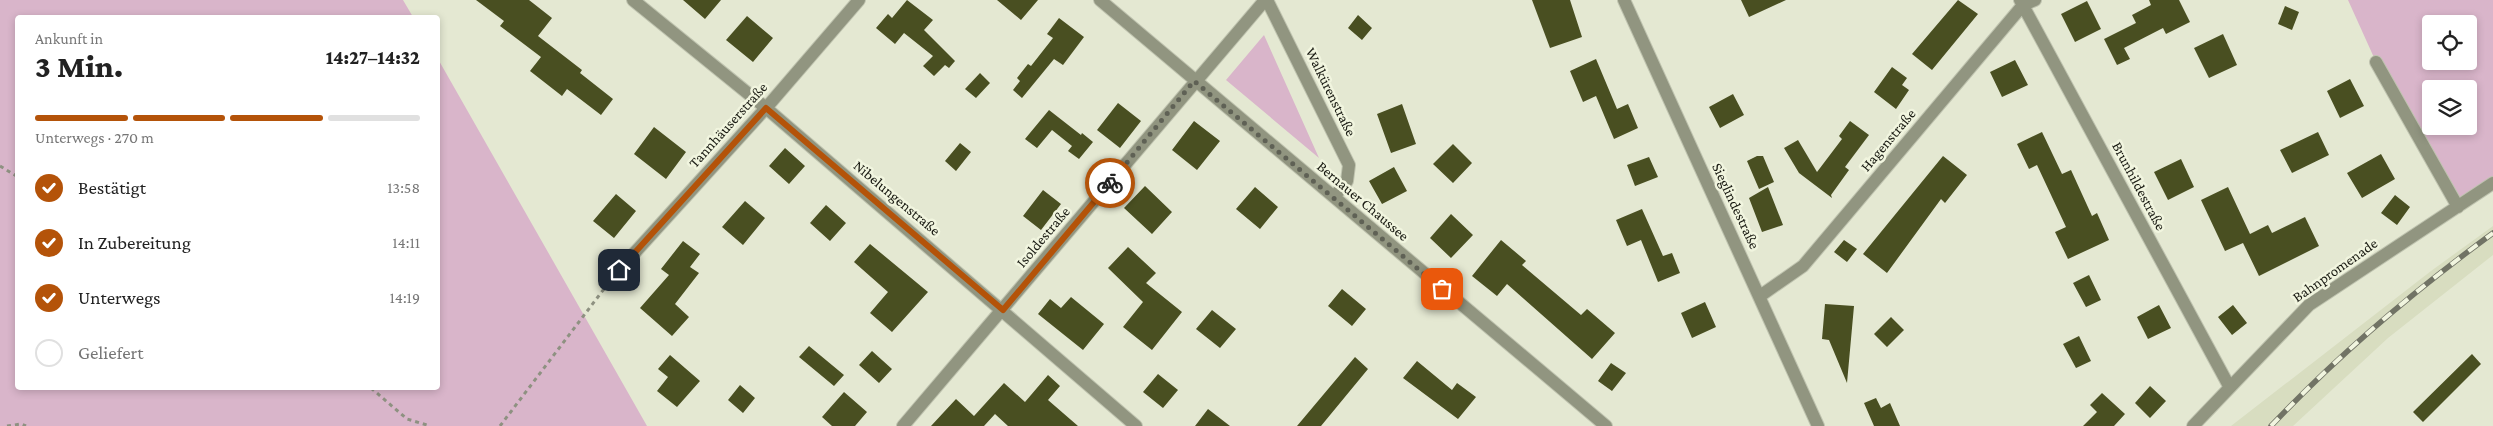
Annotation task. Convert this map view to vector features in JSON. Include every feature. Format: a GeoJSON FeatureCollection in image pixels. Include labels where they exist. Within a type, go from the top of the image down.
{"type":"FeatureCollection","features":[{"type":"Feature","properties":{"kind":"street","name":"Nibelungenstraße"},"geometry":{"type":"LineString","coordinates":[[634,0],[766,108],[1136,426]]}},
{"type":"Feature","properties":{"kind":"street","name":"Tannhäuserstraße"},"geometry":{"type":"LineString","coordinates":[[619,270],[766,108],[859,0]]}},
{"type":"Feature","properties":{"kind":"street","name":"Bernauer Chaussee"},"geometry":{"type":"LineString","coordinates":[[1100,0],[1606,426]]}},
{"type":"Feature","properties":{"kind":"street","name":"Isoldestraße"},"geometry":{"type":"LineString","coordinates":[[903,426],[1003,310],[1194,81],[1266,0]]}},
{"type":"Feature","properties":{"kind":"street","name":"Walkürenstraße"},"geometry":{"type":"LineString","coordinates":[[1266,0],[1349,166],[1347,181],[1334,197]]}},
{"type":"Feature","properties":{"kind":"street","name":"Sieglindestraße"},"geometry":{"type":"LineString","coordinates":[[1624,0],[1818,426]]}},
{"type":"Feature","properties":{"kind":"street","name":"Hagenstraße"},"geometry":{"type":"LineString","coordinates":[[1760,296],[1802,266],[2021,2],[2035,0]]}},
{"type":"Feature","properties":{"kind":"street","name":"Brunhildestraße"},"geometry":{"type":"LineString","coordinates":[[2021,2],[2229,386]]}},
{"type":"Feature","properties":{"kind":"street"},"geometry":{"type":"LineString","coordinates":[[2376,62],[2458,206]]}},
{"type":"Feature","properties":{"kind":"street","name":"Bahnpromenade"},"geometry":{"type":"LineString","coordinates":[[2193,426],[2229,386],[2309,305],[2493,183]]}},
{"type":"Feature","properties":{"kind":"path"},"geometry":{"type":"LineString","coordinates":[[0,166],[15,175]]}},
{"type":"Feature","properties":{"kind":"path"},"geometry":{"type":"LineString","coordinates":[[500,426],[619,270]]}},
{"type":"Feature","properties":{"kind":"path"},"geometry":{"type":"LineString","coordinates":[[373,390],[407,418],[430,426]]}},
{"type":"Feature","properties":{"kind":"path"},"geometry":{"type":"LineString","coordinates":[[7,426],[22,424],[26,426]]}},
{"type":"Feature","properties":{"kind":"shaded area"},"geometry":{"type":"Polygon","coordinates":[[[0,0],[403,0],[412,15],[15,15],[15,390],[440,390],[440,63],[647,426],[0,426],[0,0]]]}},
{"type":"Feature","properties":{"kind":"shaded area"},"geometry":{"type":"Polygon","coordinates":[[[2348,0],[2493,0],[2493,178],[2461,199],[2376,62],[2348,0]]]}},
{"type":"Feature","properties":{"kind":"shaded area"},"geometry":{"type":"Polygon","coordinates":[[[1264,35],[1319,158],[1226,80],[1264,35]]]}},
{"type":"Feature","properties":{"kind":"shaded area"},"geometry":{"type":"Polygon","coordinates":[[[2493,226],[2493,255],[2388,338],[2293,426],[2231,426],[2431,271],[2493,226]]]}},
{"type":"Feature","properties":{"kind":"building"},"geometry":{"type":"Polygon","coordinates":[[[476,0],[529,0],[552,18],[538,36],[582,70],[580,73],[613,99],[601,115],[567,89],[562,96],[530,71],[541,57],[500,26],[504,21],[476,0]]]}},
{"type":"Feature","properties":{"kind":"building"},"geometry":{"type":"Polygon","coordinates":[[[683,0],[721,0],[705,19],[683,0]]]}},
{"type":"Feature","properties":{"kind":"building"},"geometry":{"type":"Polygon","coordinates":[[[907,0],[933,20],[924,30],[955,61],[949,68],[945,65],[934,76],[923,66],[933,56],[904,33],[895,44],[876,28],[888,14],[892,18],[907,0]]]}},
{"type":"Feature","properties":{"kind":"building"},"geometry":{"type":"Polygon","coordinates":[[[997,0],[1038,0],[1021,20],[997,0]]]}},
{"type":"Feature","properties":{"kind":"building"},"geometry":{"type":"Polygon","coordinates":[[[1532,0],[1570,0],[1582,37],[1550,48],[1532,0]]]}},
{"type":"Feature","properties":{"kind":"building"},"geometry":{"type":"Polygon","coordinates":[[[1741,0],[1786,0],[1749,17],[1741,0]]]}},
{"type":"Feature","properties":{"kind":"building"},"geometry":{"type":"Polygon","coordinates":[[[1958,0],[1978,14],[1932,70],[1912,54],[1958,0]]]}},
{"type":"Feature","properties":{"kind":"building"},"geometry":{"type":"Polygon","coordinates":[[[2149,0],[2179,0],[2190,22],[2166,34],[2163,28],[2124,48],[2130,59],[2117,65],[2104,39],[2136,23],[2132,15],[2151,5],[2149,0]]]}},
{"type":"Feature","properties":{"kind":"building"},"geometry":{"type":"Polygon","coordinates":[[[2087,1],[2101,29],[2075,42],[2061,14],[2087,1]]]}},
{"type":"Feature","properties":{"kind":"building"},"geometry":{"type":"Polygon","coordinates":[[[2285,6],[2299,12],[2292,30],[2278,24],[2285,6]]]}},
{"type":"Feature","properties":{"kind":"building"},"geometry":{"type":"Polygon","coordinates":[[[1358,15],[1372,28],[1362,40],[1348,28],[1358,15]]]}},
{"type":"Feature","properties":{"kind":"building"},"geometry":{"type":"Polygon","coordinates":[[[747,16],[773,38],[753,62],[726,40],[747,16]]]}},
{"type":"Feature","properties":{"kind":"building"},"geometry":{"type":"Polygon","coordinates":[[[1059,18],[1084,37],[1063,65],[1054,59],[1022,98],[1013,90],[1020,81],[1017,78],[1028,64],[1031,66],[1053,38],[1047,34],[1059,18]]]}},
{"type":"Feature","properties":{"kind":"building"},"geometry":{"type":"Polygon","coordinates":[[[2223,34],[2237,65],[2209,78],[2194,48],[2223,34]]]}},
{"type":"Feature","properties":{"kind":"building"},"geometry":{"type":"Polygon","coordinates":[[[1596,59],[1617,109],[1628,104],[1638,128],[1614,139],[1596,96],[1583,102],[1570,71],[1596,59]]]}},
{"type":"Feature","properties":{"kind":"building"},"geometry":{"type":"Polygon","coordinates":[[[2015,60],[2028,85],[2002,97],[1990,72],[2015,60]]]}},
{"type":"Feature","properties":{"kind":"building"},"geometry":{"type":"Polygon","coordinates":[[[1892,67],[1907,78],[1902,85],[1909,90],[1896,109],[1874,92],[1892,67]]]}},
{"type":"Feature","properties":{"kind":"building"},"geometry":{"type":"Polygon","coordinates":[[[980,73],[990,83],[976,98],[965,89],[980,73]]]}},
{"type":"Feature","properties":{"kind":"building"},"geometry":{"type":"Polygon","coordinates":[[[2350,79],[2364,106],[2340,118],[2327,91],[2350,79]]]}},
{"type":"Feature","properties":{"kind":"building"},"geometry":{"type":"Polygon","coordinates":[[[1733,94],[1744,115],[1720,128],[1709,107],[1733,94]]]}},
{"type":"Feature","properties":{"kind":"building"},"geometry":{"type":"Polygon","coordinates":[[[1118,103],[1141,121],[1120,148],[1097,130],[1118,103]]]}},
{"type":"Feature","properties":{"kind":"building"},"geometry":{"type":"Polygon","coordinates":[[[1402,104],[1416,144],[1391,153],[1377,114],[1402,104]]]}},
{"type":"Feature","properties":{"kind":"building"},"geometry":{"type":"Polygon","coordinates":[[[1049,110],[1093,142],[1079,159],[1068,151],[1072,146],[1052,130],[1037,148],[1025,139],[1049,110]]]}},
{"type":"Feature","properties":{"kind":"building"},"geometry":{"type":"Polygon","coordinates":[[[1194,121],[1220,141],[1197,170],[1172,150],[1194,121]]]}},
{"type":"Feature","properties":{"kind":"building"},"geometry":{"type":"Polygon","coordinates":[[[1850,121],[1869,135],[1845,167],[1849,170],[1831,195],[1832,198],[1799,173],[1784,148],[1798,140],[1817,172],[1842,139],[1839,136],[1850,121]]]}},
{"type":"Feature","properties":{"kind":"building"},"geometry":{"type":"Polygon","coordinates":[[[654,127],[686,152],[666,179],[634,154],[654,127]]]}},
{"type":"Feature","properties":{"kind":"building"},"geometry":{"type":"Polygon","coordinates":[[[2042,132],[2062,174],[2071,170],[2092,216],[2097,213],[2109,240],[2068,259],[2055,232],[2066,227],[2037,165],[2029,169],[2017,144],[2042,132]]]}},
{"type":"Feature","properties":{"kind":"building"},"geometry":{"type":"Polygon","coordinates":[[[2318,132],[2329,155],[2292,173],[2280,150],[2318,132]]]}},
{"type":"Feature","properties":{"kind":"building"},"geometry":{"type":"Polygon","coordinates":[[[960,143],[971,152],[956,171],[945,161],[960,143]]]}},
{"type":"Feature","properties":{"kind":"building"},"geometry":{"type":"Polygon","coordinates":[[[1453,144],[1472,163],[1453,183],[1433,164],[1453,144]]]}},
{"type":"Feature","properties":{"kind":"building"},"geometry":{"type":"Polygon","coordinates":[[[785,148],[805,166],[789,184],[769,166],[785,148]]]}},
{"type":"Feature","properties":{"kind":"building"},"geometry":{"type":"Polygon","coordinates":[[[2381,154],[2395,179],[2362,198],[2347,173],[2381,154]]]}},
{"type":"Feature","properties":{"kind":"building"},"geometry":{"type":"Polygon","coordinates":[[[1757,156],[1763,156],[1774,182],[1759,189],[1747,161],[1757,156]]]}},
{"type":"Feature","properties":{"kind":"building"},"geometry":{"type":"Polygon","coordinates":[[[1943,156],[1967,175],[1945,203],[1941,199],[1887,273],[1863,254],[1943,156]]]}},
{"type":"Feature","properties":{"kind":"building"},"geometry":{"type":"Polygon","coordinates":[[[1649,157],[1658,177],[1635,186],[1627,165],[1649,157]]]}},
{"type":"Feature","properties":{"kind":"building"},"geometry":{"type":"Polygon","coordinates":[[[2181,159],[2194,187],[2168,200],[2154,172],[2181,159]]]}},
{"type":"Feature","properties":{"kind":"building"},"geometry":{"type":"Polygon","coordinates":[[[1394,167],[1407,191],[1382,204],[1369,181],[1394,167]]]}},
{"type":"Feature","properties":{"kind":"building"},"geometry":{"type":"Polygon","coordinates":[[[1145,186],[1172,212],[1152,234],[1124,208],[1145,186]]]}},
{"type":"Feature","properties":{"kind":"building"},"geometry":{"type":"Polygon","coordinates":[[[1255,187],[1278,207],[1260,229],[1236,209],[1255,187]]]}},
{"type":"Feature","properties":{"kind":"building"},"geometry":{"type":"Polygon","coordinates":[[[1768,187],[1783,225],[1762,232],[1749,198],[1768,187]]]}},
{"type":"Feature","properties":{"kind":"building"},"geometry":{"type":"Polygon","coordinates":[[[2228,187],[2250,234],[2268,225],[2272,233],[2305,217],[2319,246],[2259,276],[2243,243],[2225,251],[2201,200],[2228,187]]]}},
{"type":"Feature","properties":{"kind":"building"},"geometry":{"type":"Polygon","coordinates":[[[1043,190],[1061,204],[1041,230],[1023,216],[1043,190]]]}},
{"type":"Feature","properties":{"kind":"building"},"geometry":{"type":"Polygon","coordinates":[[[616,194],[636,211],[614,238],[593,221],[616,194]]]}},
{"type":"Feature","properties":{"kind":"building"},"geometry":{"type":"Polygon","coordinates":[[[2395,195],[2410,207],[2397,225],[2381,213],[2395,195]]]}},
{"type":"Feature","properties":{"kind":"building"},"geometry":{"type":"Polygon","coordinates":[[[745,201],[765,218],[743,245],[722,227],[745,201]]]}},
{"type":"Feature","properties":{"kind":"building"},"geometry":{"type":"Polygon","coordinates":[[[826,205],[846,223],[830,241],[810,223],[826,205]]]}},
{"type":"Feature","properties":{"kind":"building"},"geometry":{"type":"Polygon","coordinates":[[[1642,209],[1663,256],[1672,253],[1680,273],[1658,282],[1641,240],[1627,246],[1616,220],[1642,209]]]}},
{"type":"Feature","properties":{"kind":"building"},"geometry":{"type":"Polygon","coordinates":[[[1451,214],[1473,235],[1451,258],[1430,238],[1451,214]]]}},
{"type":"Feature","properties":{"kind":"building"},"geometry":{"type":"Polygon","coordinates":[[[1501,240],[1526,261],[1522,265],[1581,315],[1587,309],[1615,333],[1592,359],[1507,284],[1497,296],[1472,276],[1501,240]]]}},
{"type":"Feature","properties":{"kind":"building"},"geometry":{"type":"Polygon","coordinates":[[[1844,240],[1857,249],[1847,262],[1834,252],[1844,240]]]}},
{"type":"Feature","properties":{"kind":"building"},"geometry":{"type":"Polygon","coordinates":[[[683,241],[700,254],[690,267],[699,273],[675,304],[689,317],[672,336],[640,308],[669,275],[661,269],[683,241]]]}},
{"type":"Feature","properties":{"kind":"building"},"geometry":{"type":"Polygon","coordinates":[[[870,244],[928,292],[892,332],[870,313],[888,292],[854,262],[870,244]]]}},
{"type":"Feature","properties":{"kind":"building"},"geometry":{"type":"Polygon","coordinates":[[[1128,247],[1156,273],[1146,283],[1182,312],[1152,350],[1123,327],[1143,302],[1108,268],[1128,247]]]}},
{"type":"Feature","properties":{"kind":"building"},"geometry":{"type":"Polygon","coordinates":[[[2089,275],[2101,300],[2086,307],[2073,283],[2089,275]]]}},
{"type":"Feature","properties":{"kind":"building"},"geometry":{"type":"Polygon","coordinates":[[[1342,289],[1366,309],[1352,326],[1328,306],[1342,289]]]}},
{"type":"Feature","properties":{"kind":"building"},"geometry":{"type":"Polygon","coordinates":[[[1071,297],[1104,324],[1083,350],[1038,314],[1050,299],[1061,308],[1071,297]]]}},
{"type":"Feature","properties":{"kind":"building"},"geometry":{"type":"Polygon","coordinates":[[[1705,302],[1716,327],[1692,338],[1681,313],[1705,302]]]}},
{"type":"Feature","properties":{"kind":"building"},"geometry":{"type":"Polygon","coordinates":[[[1825,304],[1854,306],[1847,383],[1829,340],[1822,339],[1825,304]]]}},
{"type":"Feature","properties":{"kind":"building"},"geometry":{"type":"Polygon","coordinates":[[[2159,305],[2171,328],[2148,339],[2137,317],[2159,305]]]}},
{"type":"Feature","properties":{"kind":"building"},"geometry":{"type":"Polygon","coordinates":[[[2233,305],[2247,323],[2232,335],[2218,317],[2233,305]]]}},
{"type":"Feature","properties":{"kind":"building"},"geometry":{"type":"Polygon","coordinates":[[[1212,310],[1236,329],[1220,348],[1196,329],[1212,310]]]}},
{"type":"Feature","properties":{"kind":"building"},"geometry":{"type":"Polygon","coordinates":[[[1891,317],[1904,330],[1887,347],[1874,334],[1891,317]]]}},
{"type":"Feature","properties":{"kind":"building"},"geometry":{"type":"Polygon","coordinates":[[[2079,336],[2091,361],[2076,368],[2063,344],[2079,336]]]}},
{"type":"Feature","properties":{"kind":"building"},"geometry":{"type":"Polygon","coordinates":[[[809,346],[844,375],[834,386],[799,357],[809,346]]]}},
{"type":"Feature","properties":{"kind":"building"},"geometry":{"type":"Polygon","coordinates":[[[872,351],[892,369],[879,383],[859,365],[872,351]]]}},
{"type":"Feature","properties":{"kind":"building"},"geometry":{"type":"Polygon","coordinates":[[[2472,354],[2481,364],[2423,422],[2413,412],[2472,354]]]}},
{"type":"Feature","properties":{"kind":"building"},"geometry":{"type":"Polygon","coordinates":[[[670,355],[700,381],[677,407],[657,391],[668,377],[658,369],[670,355]]]}},
{"type":"Feature","properties":{"kind":"building"},"geometry":{"type":"Polygon","coordinates":[[[1355,357],[1368,369],[1321,426],[1297,426],[1355,357]]]}},
{"type":"Feature","properties":{"kind":"building"},"geometry":{"type":"Polygon","coordinates":[[[1417,361],[1452,390],[1457,383],[1476,397],[1458,419],[1403,378],[1417,361]]]}},
{"type":"Feature","properties":{"kind":"building"},"geometry":{"type":"Polygon","coordinates":[[[1611,363],[1626,373],[1612,391],[1598,381],[1611,363]]]}},
{"type":"Feature","properties":{"kind":"building"},"geometry":{"type":"Polygon","coordinates":[[[1158,374],[1178,390],[1163,408],[1143,392],[1158,374]]]}},
{"type":"Feature","properties":{"kind":"building"},"geometry":{"type":"Polygon","coordinates":[[[1048,375],[1060,386],[1048,400],[1078,426],[1008,426],[995,414],[984,426],[931,426],[956,399],[974,416],[1004,383],[1025,402],[1048,375]]]}},
{"type":"Feature","properties":{"kind":"building"},"geometry":{"type":"Polygon","coordinates":[[[740,385],[755,398],[743,413],[728,400],[740,385]]]}},
{"type":"Feature","properties":{"kind":"building"},"geometry":{"type":"Polygon","coordinates":[[[2150,386],[2166,401],[2150,418],[2135,403],[2150,386]]]}},
{"type":"Feature","properties":{"kind":"building"},"geometry":{"type":"Polygon","coordinates":[[[844,392],[867,412],[855,426],[832,426],[822,417],[844,392]]]}},
{"type":"Feature","properties":{"kind":"building"},"geometry":{"type":"Polygon","coordinates":[[[2102,393],[2125,414],[2114,426],[2083,426],[2097,412],[2090,405],[2102,393]]]}},
{"type":"Feature","properties":{"kind":"building"},"geometry":{"type":"Polygon","coordinates":[[[1876,398],[1881,408],[1890,403],[1900,426],[1874,426],[1864,403],[1876,398]]]}},
{"type":"Feature","properties":{"kind":"building"},"geometry":{"type":"Polygon","coordinates":[[[1208,409],[1230,426],[1195,426],[1208,409]]]}},
{"type":"Feature","properties":{"kind":"railway"},"geometry":{"type":"LineString","coordinates":[[2271,426],[2323,374],[2378,324],[2493,233]]}},
{"type":"Feature","properties":{"kind":"way so far"},"geometry":{"type":"LineString","coordinates":[[1110,183],[1194,81],[1442,289]]}},
{"type":"Feature","properties":{"kind":"route"},"geometry":{"type":"LineString","coordinates":[[619,270],[766,108],[1003,310],[1110,183]]}}]}
